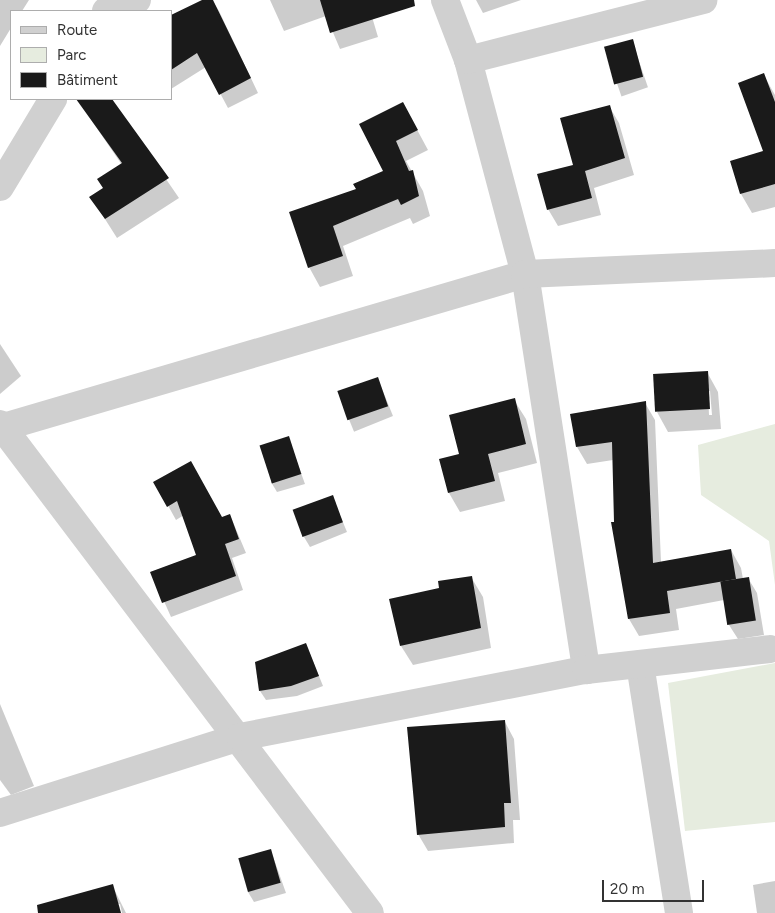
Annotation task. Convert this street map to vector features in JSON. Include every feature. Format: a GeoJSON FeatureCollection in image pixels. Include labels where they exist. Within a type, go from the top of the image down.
{"type":"FeatureCollection","features":[{"type":"Feature","properties":{"kind":"street"},"geometry":{"type":"LineString","coordinates":[[109,10],[137,0]]}},
{"type":"Feature","properties":{"kind":"street"},"geometry":{"type":"LineString","coordinates":[[445,0],[468,60],[525,274],[586,670]]}},
{"type":"Feature","properties":{"kind":"street"},"geometry":{"type":"LineString","coordinates":[[468,60],[703,0]]}},
{"type":"Feature","properties":{"kind":"street"},"geometry":{"type":"LineString","coordinates":[[0,187],[53,100]]}},
{"type":"Feature","properties":{"kind":"street"},"geometry":{"type":"LineString","coordinates":[[370,913],[240,737],[1,426],[525,274],[775,263]]}},
{"type":"Feature","properties":{"kind":"street"},"geometry":{"type":"LineString","coordinates":[[0,813],[240,737],[586,670],[770,649]]}},
{"type":"Feature","properties":{"kind":"street"},"geometry":{"type":"LineString","coordinates":[[640,664],[679,913]]}},
{"type":"Feature","properties":{"kind":"green space"},"geometry":{"type":"Polygon","coordinates":[[[775,424],[775,585],[769,541],[701,495],[698,445],[775,424]]]}},
{"type":"Feature","properties":{"kind":"green space"},"geometry":{"type":"Polygon","coordinates":[[[775,663],[775,822],[685,831],[668,683],[775,663]]]}},
{"type":"Feature","properties":{"kind":"building"},"geometry":{"type":"Polygon","coordinates":[[[202,0],[213,0],[251,78],[219,95],[197,53],[172,69],[172,15],[202,0]]]}},
{"type":"Feature","properties":{"kind":"building"},"geometry":{"type":"Polygon","coordinates":[[[320,0],[414,0],[415,6],[330,33],[320,0]]]}},
{"type":"Feature","properties":{"kind":"building"},"geometry":{"type":"Polygon","coordinates":[[[633,39],[643,77],[614,84],[604,47],[633,39]]]}},
{"type":"Feature","properties":{"kind":"building"},"geometry":{"type":"Polygon","coordinates":[[[764,73],[775,102],[775,184],[740,194],[730,161],[763,151],[738,83],[764,73]]]}},
{"type":"Feature","properties":{"kind":"building"},"geometry":{"type":"Polygon","coordinates":[[[77,100],[113,100],[169,178],[105,219],[89,197],[103,188],[97,179],[122,163],[77,100]]]}},
{"type":"Feature","properties":{"kind":"building"},"geometry":{"type":"Polygon","coordinates":[[[403,102],[418,130],[396,141],[409,171],[413,170],[419,196],[401,205],[398,199],[333,226],[343,256],[308,268],[289,212],[356,189],[353,184],[383,171],[359,124],[403,102]]]}},
{"type":"Feature","properties":{"kind":"building"},"geometry":{"type":"Polygon","coordinates":[[[610,105],[625,158],[585,171],[592,198],[547,210],[537,174],[573,165],[560,118],[610,105]]]}},
{"type":"Feature","properties":{"kind":"building"},"geometry":{"type":"Polygon","coordinates":[[[708,371],[710,409],[655,412],[653,374],[708,371]]]}},
{"type":"Feature","properties":{"kind":"building"},"geometry":{"type":"Polygon","coordinates":[[[378,377],[388,406],[347,420],[337,391],[378,377]]]}},
{"type":"Feature","properties":{"kind":"building"},"geometry":{"type":"Polygon","coordinates":[[[515,398],[526,444],[488,454],[495,481],[448,493],[439,459],[459,454],[449,415],[515,398]]]}},
{"type":"Feature","properties":{"kind":"building"},"geometry":{"type":"Polygon","coordinates":[[[646,401],[653,563],[731,549],[736,579],[667,591],[670,613],[628,619],[611,522],[614,522],[612,442],[576,447],[570,414],[646,401]]]}},
{"type":"Feature","properties":{"kind":"building"},"geometry":{"type":"Polygon","coordinates":[[[289,436],[301,474],[272,484],[260,446],[289,436]]]}},
{"type":"Feature","properties":{"kind":"building"},"geometry":{"type":"Polygon","coordinates":[[[191,461],[222,517],[230,514],[239,539],[225,544],[236,576],[162,603],[150,572],[196,555],[177,501],[167,507],[153,482],[191,461]]]}},
{"type":"Feature","properties":{"kind":"building"},"geometry":{"type":"Polygon","coordinates":[[[333,495],[343,522],[303,537],[293,510],[333,495]]]}},
{"type":"Feature","properties":{"kind":"building"},"geometry":{"type":"Polygon","coordinates":[[[472,576],[481,628],[400,646],[389,599],[439,588],[438,581],[472,576]]]}},
{"type":"Feature","properties":{"kind":"building"},"geometry":{"type":"Polygon","coordinates":[[[749,577],[756,620],[727,625],[720,582],[749,577]]]}},
{"type":"Feature","properties":{"kind":"building"},"geometry":{"type":"Polygon","coordinates":[[[306,643],[319,676],[291,686],[259,691],[255,662],[306,643]]]}},
{"type":"Feature","properties":{"kind":"building"},"geometry":{"type":"Polygon","coordinates":[[[505,720],[511,803],[504,803],[505,827],[417,835],[407,727],[505,720]]]}},
{"type":"Feature","properties":{"kind":"building"},"geometry":{"type":"Polygon","coordinates":[[[271,849],[281,883],[248,892],[238,858],[271,849]]]}},
{"type":"Feature","properties":{"kind":"building"},"geometry":{"type":"Polygon","coordinates":[[[113,884],[121,913],[38,913],[37,905],[113,884]]]}}]}
